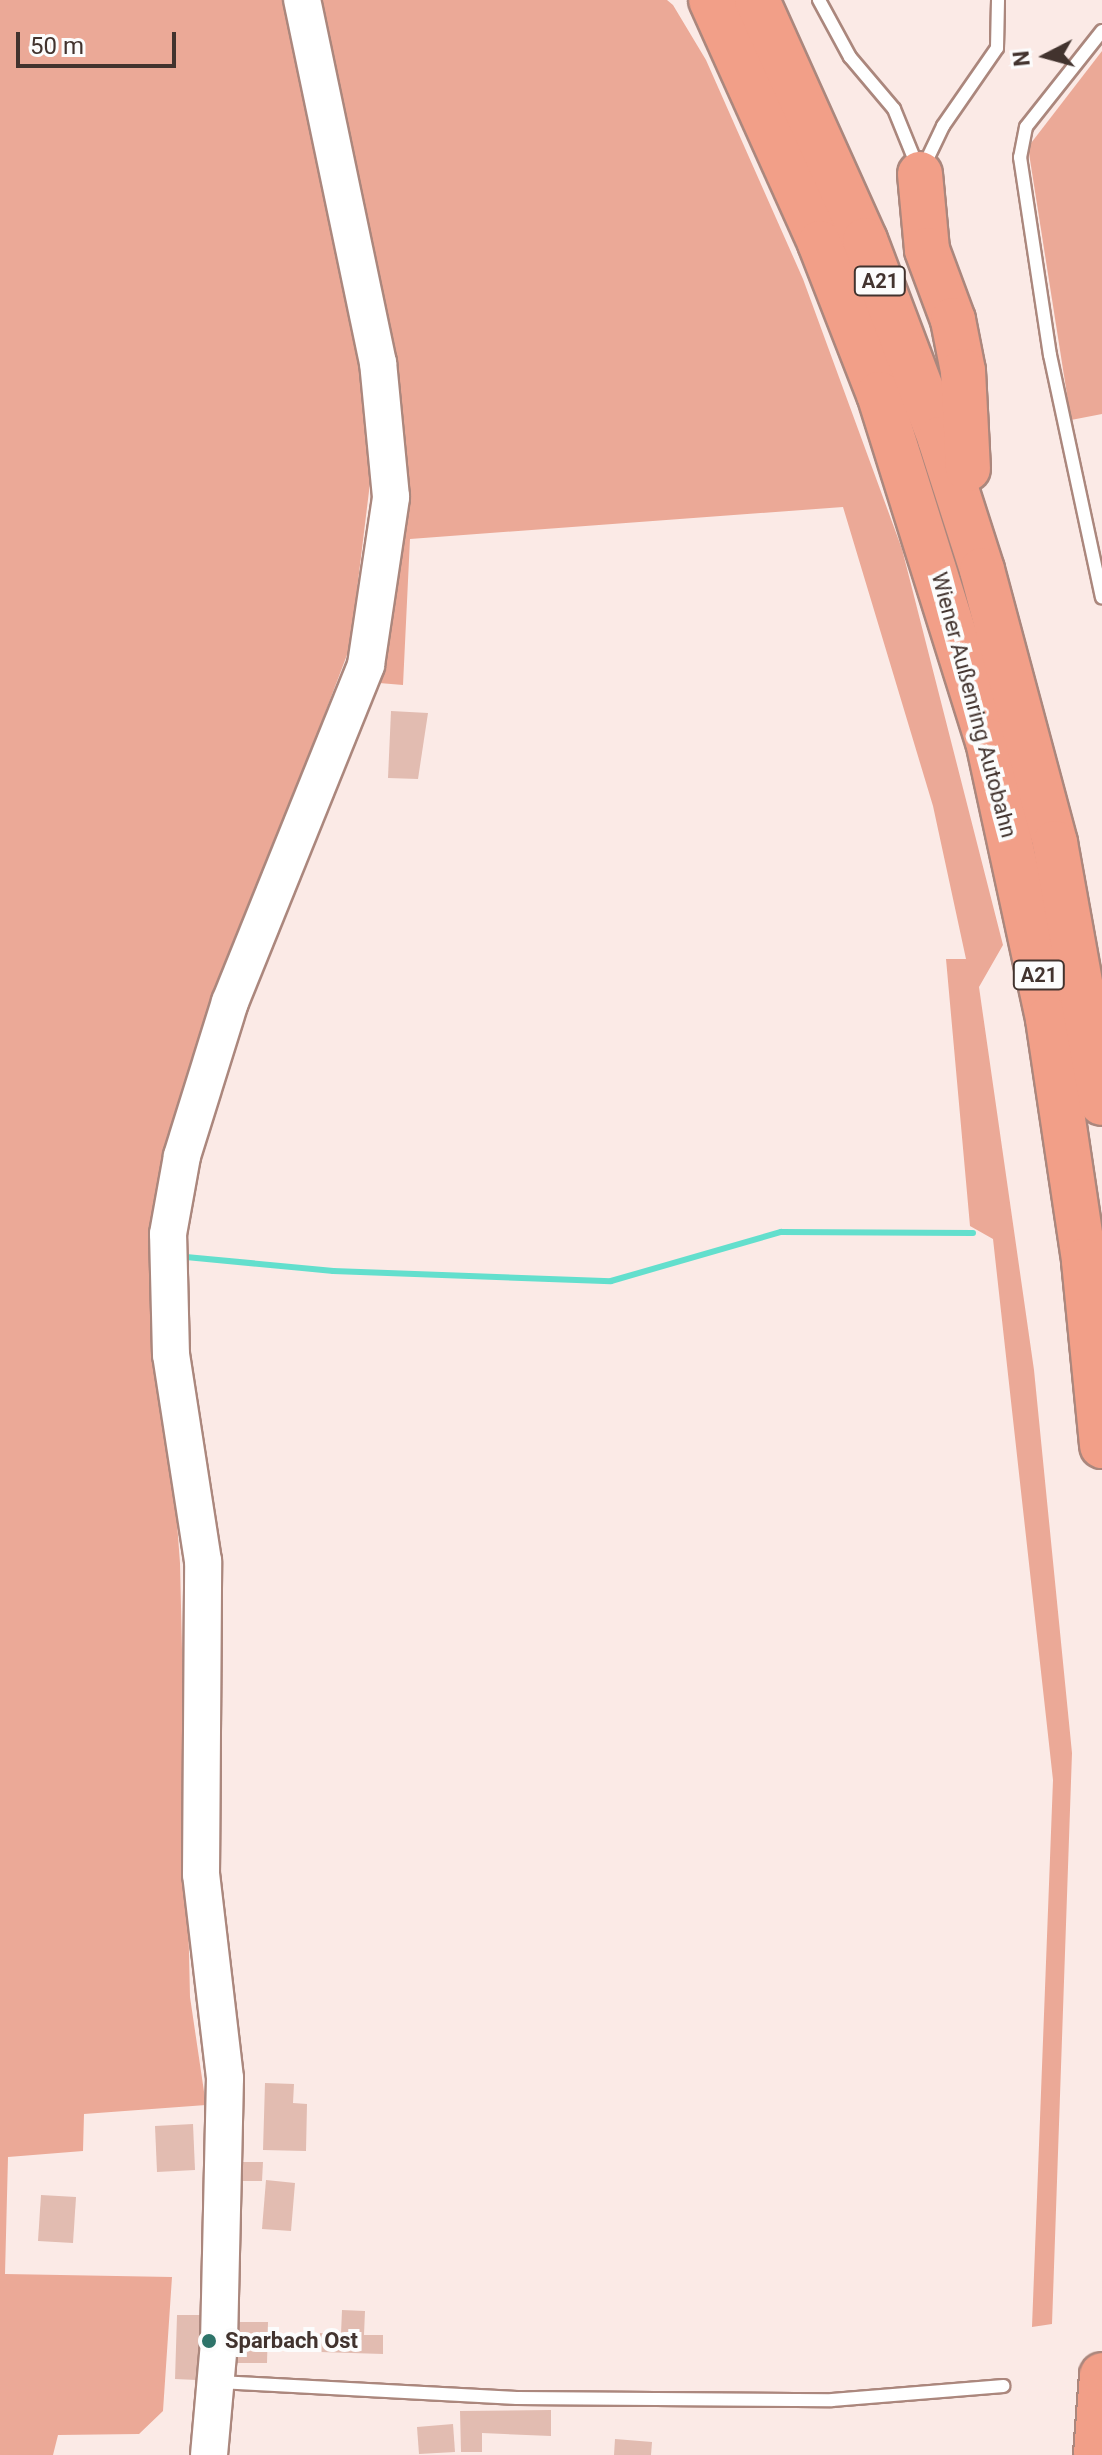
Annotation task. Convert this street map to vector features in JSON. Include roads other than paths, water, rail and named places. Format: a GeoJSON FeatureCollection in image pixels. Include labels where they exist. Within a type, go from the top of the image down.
{"type":"FeatureCollection","features":[{"type":"Feature","properties":{"kind":"highway"},"geometry":{"type":"LineString","coordinates":[[691,0],[730,39]]}},
{"type":"Feature","properties":{"kind":"highway","name":"Wiener Außenring Autobahn"},"geometry":{"type":"LineString","coordinates":[[711,0],[879,394],[988,741],[1048,1019],[1084,1261],[1102,1446]]}},
{"type":"Feature","properties":{"kind":"highway","name":"Wiener Außenring Autobahn"},"geometry":{"type":"LineString","coordinates":[[757,0],[865,240],[982,570],[1055,843],[1102,1103]]}},
{"type":"Feature","properties":{"kind":"highway"},"geometry":{"type":"LineString","coordinates":[[920,174],[927,250],[953,320],[963,371],[963,426],[982,570]]}},
{"type":"Feature","properties":{"kind":"highway"},"geometry":{"type":"LineString","coordinates":[[1096,2455],[1102,2375]]}},
{"type":"Feature","properties":{"kind":"street"},"geometry":{"type":"LineString","coordinates":[[209,2455],[225,2078],[201,1875],[203,1561],[171,1355],[168,1234],[182,1156],[230,1002],[366,665],[391,497],[378,363],[302,0]]}},
{"type":"Feature","properties":{"kind":"lane"},"geometry":{"type":"LineString","coordinates":[[819,0],[850,57],[894,109],[920,174]]}},
{"type":"Feature","properties":{"kind":"lane"},"geometry":{"type":"LineString","coordinates":[[920,174],[943,126],[997,48],[998,0]]}},
{"type":"Feature","properties":{"kind":"lane"},"geometry":{"type":"LineString","coordinates":[[1102,31],[1026,127],[1020,157],[1050,355],[1102,597]]}},
{"type":"Feature","properties":{"kind":"lane"},"geometry":{"type":"LineString","coordinates":[[214,2382],[517,2398],[816,2400],[1003,2386]]}},
{"type":"Feature","properties":{"kind":"waterway"},"geometry":{"type":"LineString","coordinates":[[186,1257],[333,1271],[611,1281],[781,1232],[973,1233]]}},
{"type":"Feature","properties":{"kind":"place","name":"Sparbach Ost"},"geometry":{"type":"Point","coordinates":[209,2341]}}]}
